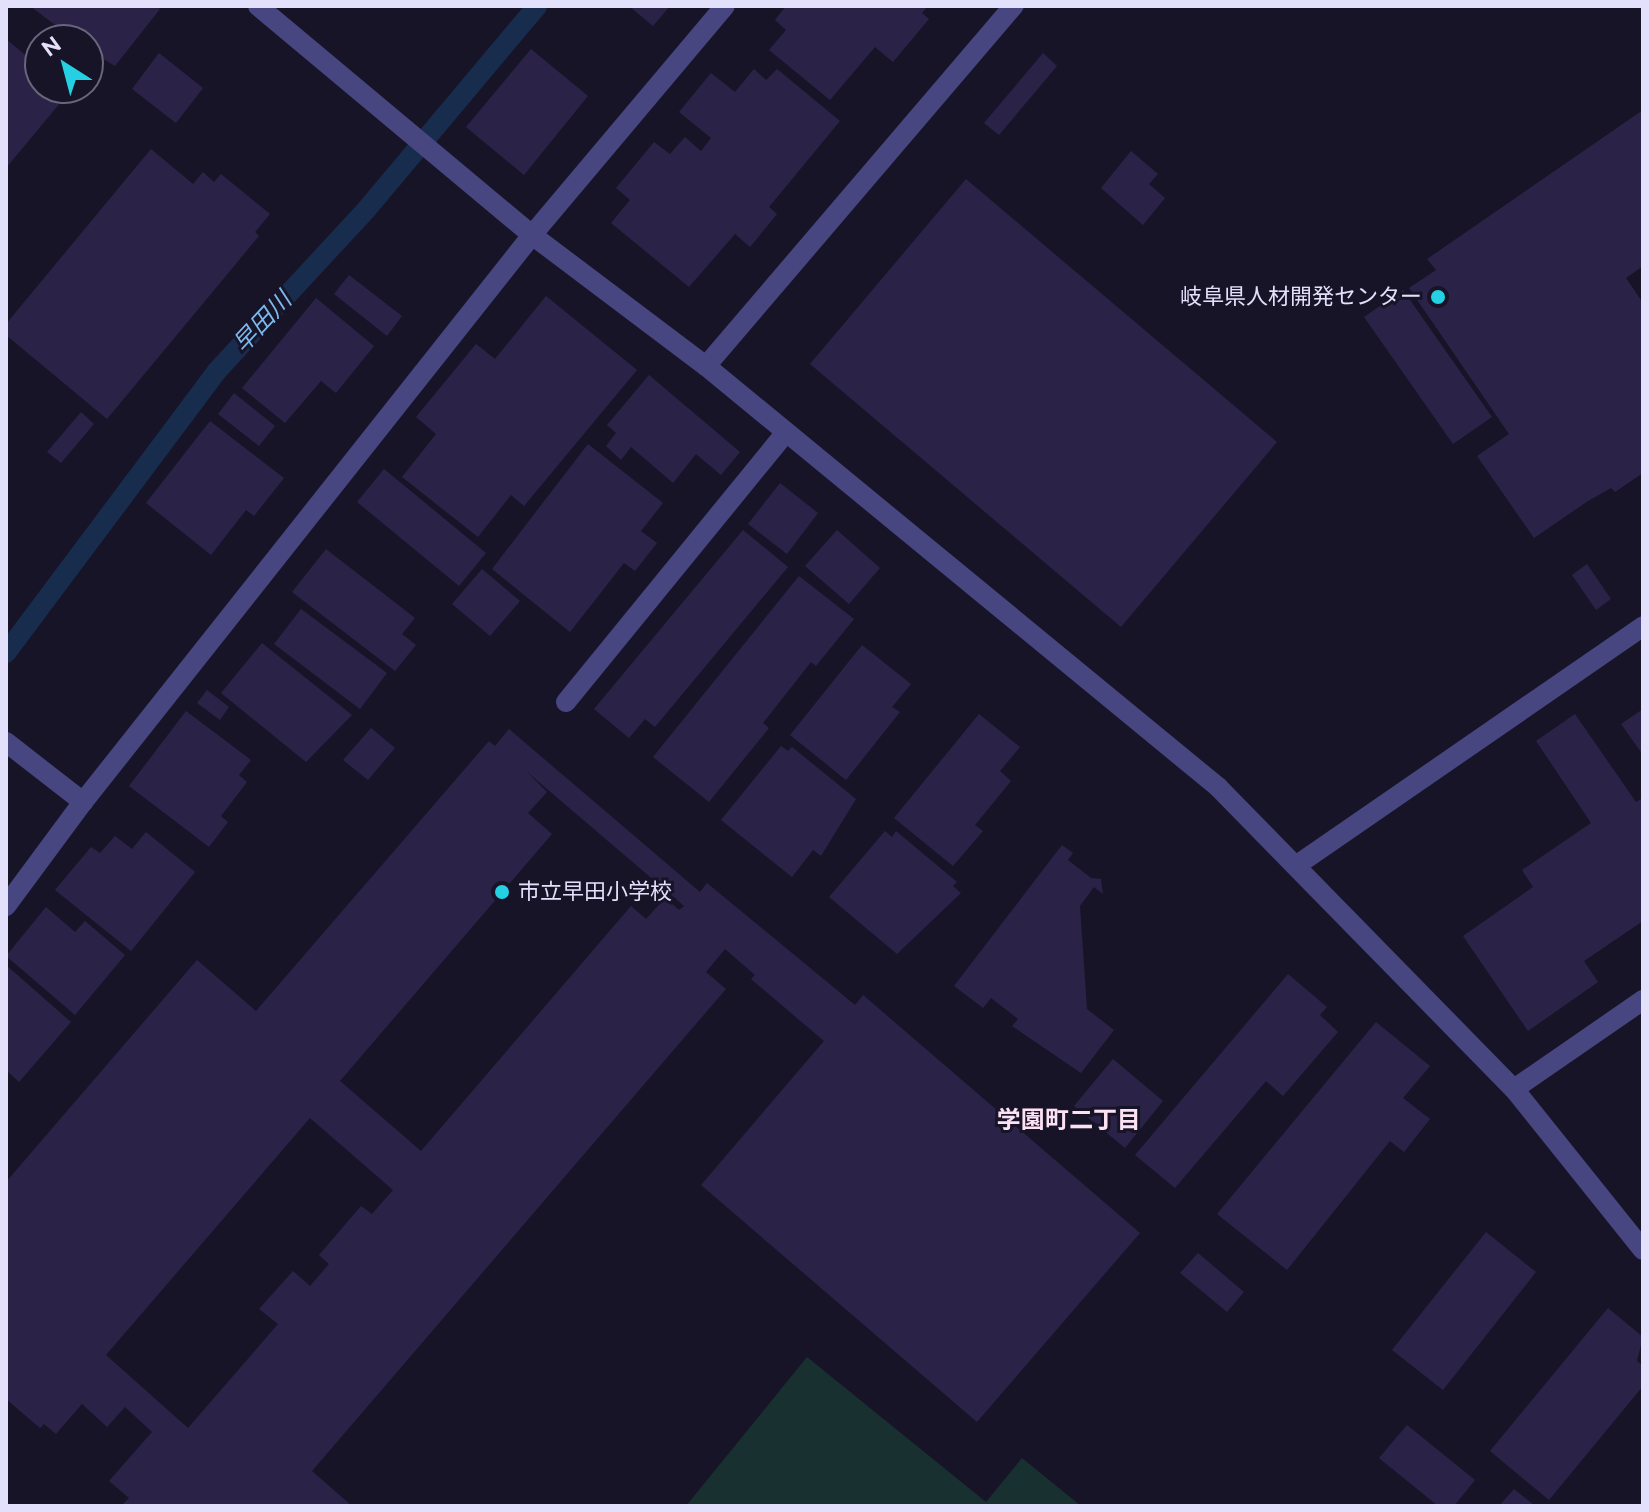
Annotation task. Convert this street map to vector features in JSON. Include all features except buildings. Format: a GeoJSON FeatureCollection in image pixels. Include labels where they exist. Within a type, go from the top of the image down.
{"type":"FeatureCollection","features":[{"type":"Feature","properties":{"kind":"street"},"geometry":{"type":"LineString","coordinates":[[258,6],[532,235],[706,366],[1218,787],[1514,1089],[1643,1250]]}},
{"type":"Feature","properties":{"kind":"street"},"geometry":{"type":"LineString","coordinates":[[6,906],[83,802],[532,235],[725,6]]}},
{"type":"Feature","properties":{"kind":"street"},"geometry":{"type":"LineString","coordinates":[[706,366],[1014,6]]}},
{"type":"Feature","properties":{"kind":"street"},"geometry":{"type":"LineString","coordinates":[[566,702],[786,432]]}},
{"type":"Feature","properties":{"kind":"street"},"geometry":{"type":"LineString","coordinates":[[1297,865],[1643,626]]}},
{"type":"Feature","properties":{"kind":"street"},"geometry":{"type":"LineString","coordinates":[[6,742],[83,802]]}},
{"type":"Feature","properties":{"kind":"street"},"geometry":{"type":"LineString","coordinates":[[1514,1089],[1643,1000]]}},
{"type":"Feature","properties":{"kind":"green space"},"geometry":{"type":"Polygon","coordinates":[[[807,1357],[986,1502],[1022,1458],[1081,1506],[686,1506],[807,1357]]]}},
{"type":"Feature","properties":{"kind":"waterway","name":"早田川"},"geometry":{"type":"LineString","coordinates":[[6,653],[216,372],[366,210],[537,6]]}},
{"type":"Feature","properties":{"kind":"place","name":"岐阜県人材開発センター"},"geometry":{"type":"Point","coordinates":[1438,297]}},
{"type":"Feature","properties":{"kind":"place","name":"市立早田小学校"},"geometry":{"type":"Point","coordinates":[502,892]}},
{"type":"Feature","properties":{"kind":"district","name":"学園町二丁目"},"geometry":{"type":"Point","coordinates":[1069,1120]}}]}
